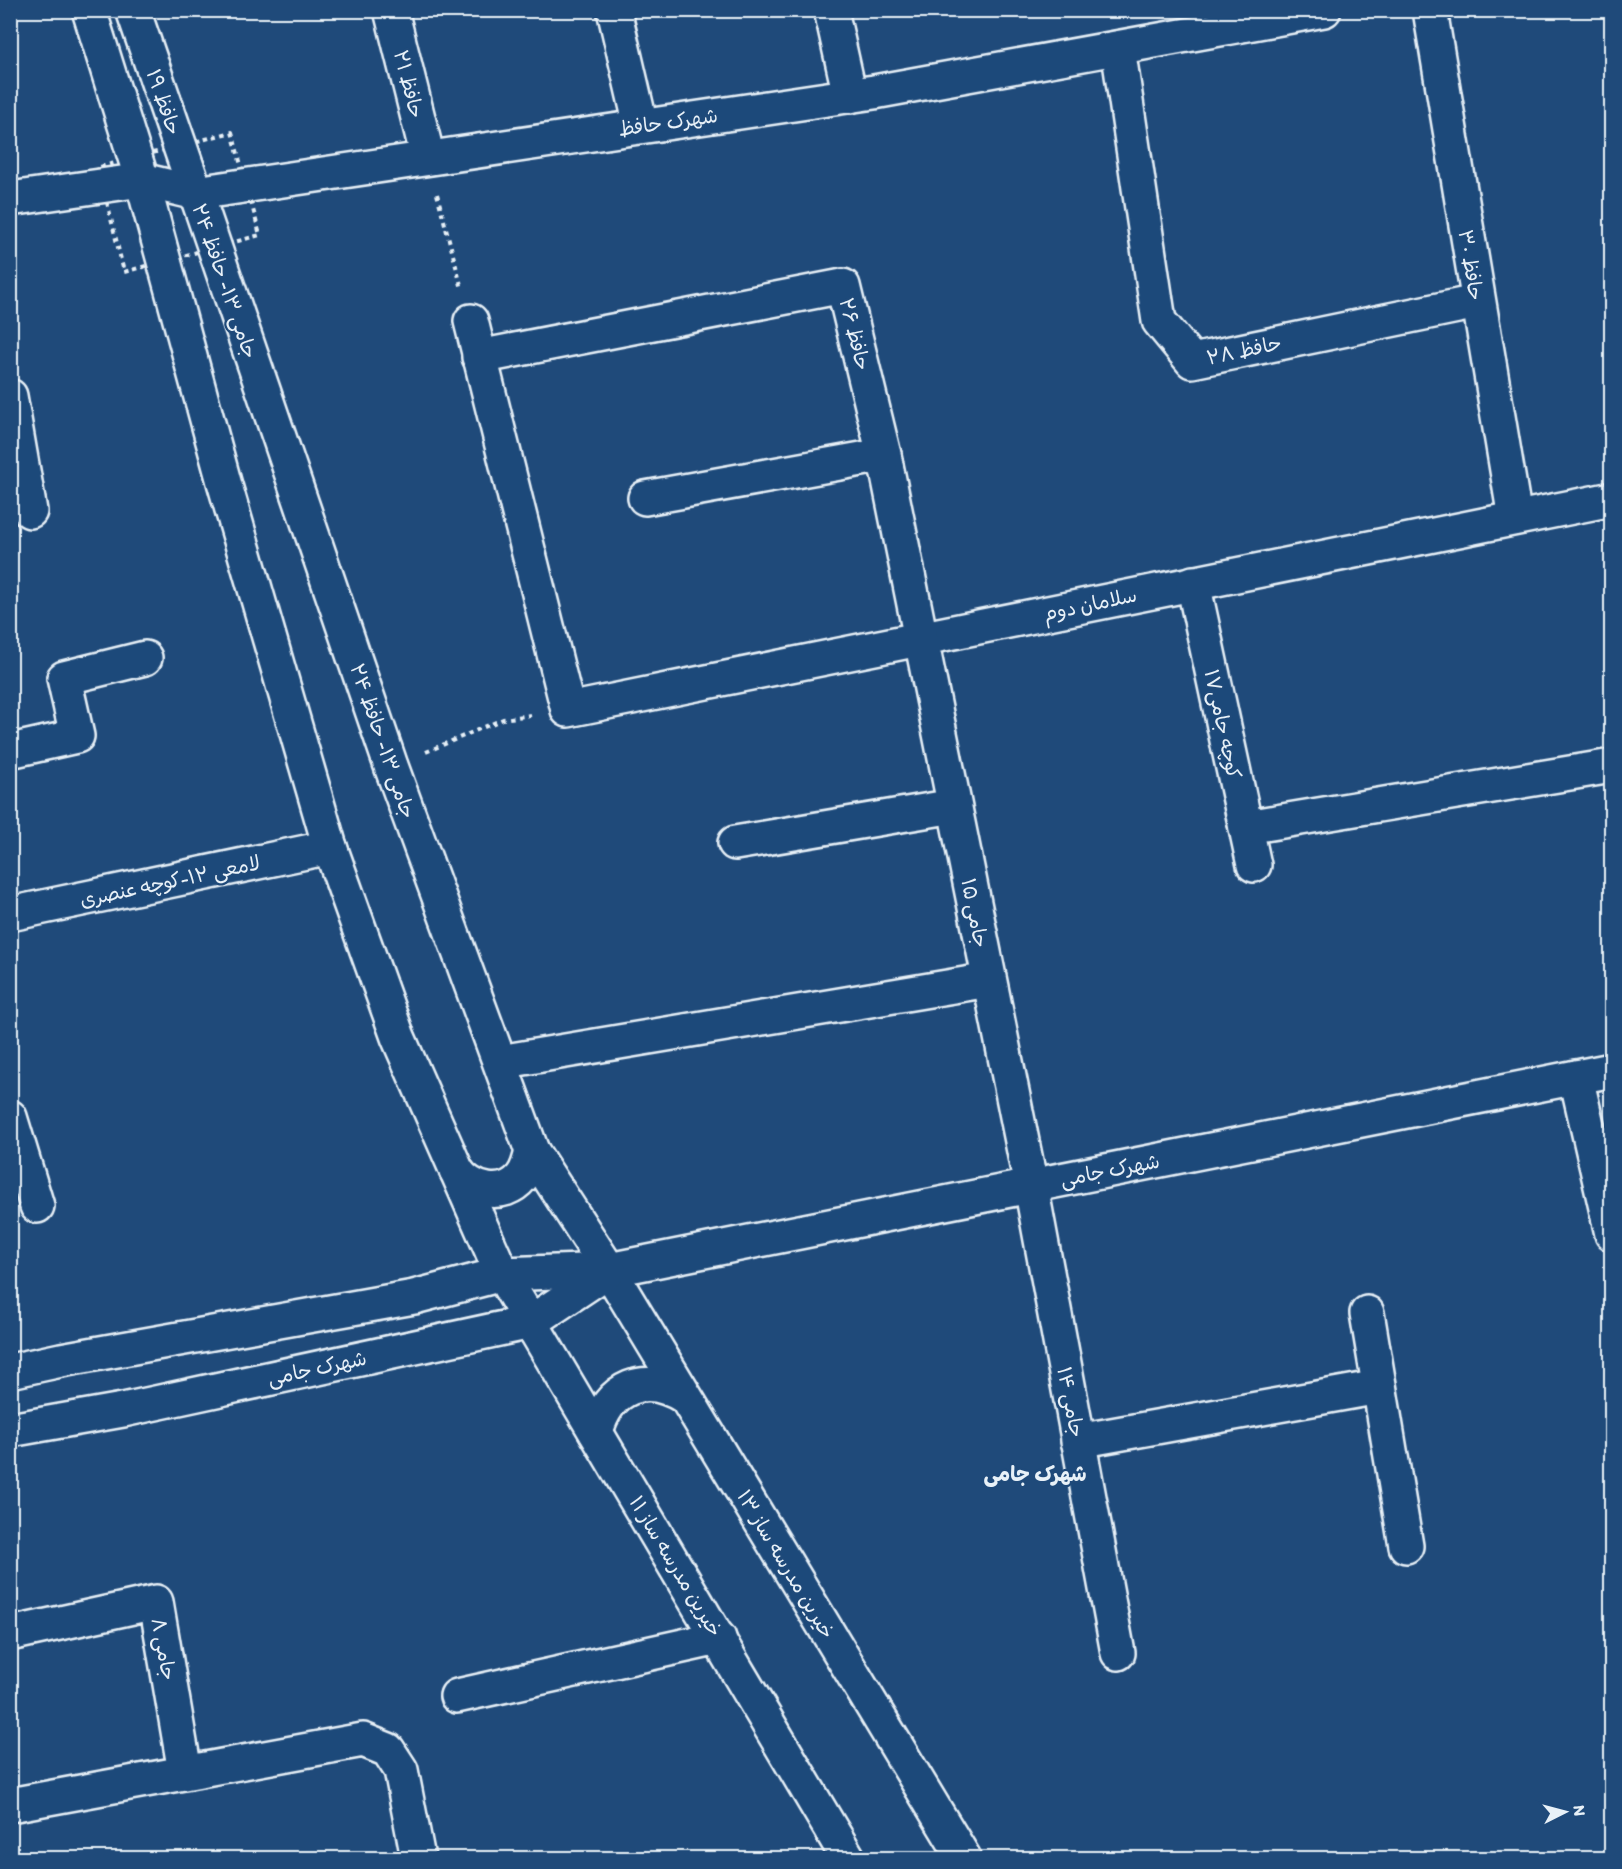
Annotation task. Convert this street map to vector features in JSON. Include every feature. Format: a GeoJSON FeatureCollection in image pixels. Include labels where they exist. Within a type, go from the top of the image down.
{"type":"FeatureCollection","features":[{"type":"Feature","properties":{"kind":"street"},"geometry":{"type":"LineString","coordinates":[[89,10],[142,180],[224,482],[330,847],[398,1037],[502,1274]]}},
{"type":"Feature","properties":{"kind":"street","name":"۱۹ حافظ"},"geometry":{"type":"LineString","coordinates":[[133,10],[196,193]]}},
{"type":"Feature","properties":{"kind":"street","name":"حافظ ۲۱"},"geometry":{"type":"LineString","coordinates":[[391,10],[428,158]]}},
{"type":"Feature","properties":{"kind":"street"},"geometry":{"type":"LineString","coordinates":[[614,10],[641,126]]}},
{"type":"Feature","properties":{"kind":"street"},"geometry":{"type":"LineString","coordinates":[[831,10],[850,96]]}},
{"type":"Feature","properties":{"kind":"street","name":"شهرک حافظ"},"geometry":{"type":"LineString","coordinates":[[10,199],[142,180],[196,193],[850,96],[1324,10]]}},
{"type":"Feature","properties":{"kind":"street","name":"۳۰ حافظ"},"geometry":{"type":"LineString","coordinates":[[1430,10],[1477,302],[1515,518]]}},
{"type":"Feature","properties":{"kind":"street","name":"حافظ ۲۸"},"geometry":{"type":"LineString","coordinates":[[1118,48],[1159,321],[1192,361],[1477,302]]}},
{"type":"Feature","properties":{"kind":"street","name":"جامی ۱۳- حافظ ۲۴"},"geometry":{"type":"LineString","coordinates":[[196,193],[391,766],[532,1151],[609,1270]]}},
{"type":"Feature","properties":{"kind":"street","name":"حافظ ۲۶"},"geometry":{"type":"LineString","coordinates":[[479,357],[843,286],[884,455],[920,639]]}},
{"type":"Feature","properties":{"kind":"street"},"geometry":{"type":"LineString","coordinates":[[471,321],[568,710]]}},
{"type":"Feature","properties":{"kind":"street"},"geometry":{"type":"LineString","coordinates":[[10,396],[30,511]]}},
{"type":"Feature","properties":{"kind":"street"},"geometry":{"type":"LineString","coordinates":[[645,498],[884,455]]}},
{"type":"Feature","properties":{"kind":"street","name":"سلامان دوم"},"geometry":{"type":"LineString","coordinates":[[568,710],[1611,499]]}},
{"type":"Feature","properties":{"kind":"street","name":"کوچه جامی۱۷"},"geometry":{"type":"LineString","coordinates":[[1192,583],[1254,865]]}},
{"type":"Feature","properties":{"kind":"street","name":"۱۵ جامی"},"geometry":{"type":"LineString","coordinates":[[920,639],[1030,1186]]}},
{"type":"Feature","properties":{"kind":"street"},"geometry":{"type":"LineString","coordinates":[[10,751],[77,736],[64,678],[145,658]]}},
{"type":"Feature","properties":{"kind":"street"},"geometry":{"type":"LineString","coordinates":[[1246,827],[1611,766]]}},
{"type":"Feature","properties":{"kind":"street"},"geometry":{"type":"LineString","coordinates":[[735,843],[954,806]]}},
{"type":"Feature","properties":{"kind":"street","name":"لامعی ۱۲-کوچه عنصری"},"geometry":{"type":"LineString","coordinates":[[10,914],[330,847]]}},
{"type":"Feature","properties":{"kind":"street"},"geometry":{"type":"LineString","coordinates":[[500,1062],[989,980]]}},
{"type":"Feature","properties":{"kind":"street","name":"شهرک جامی"},"geometry":{"type":"LineString","coordinates":[[10,1371],[414,1297],[502,1274],[609,1270],[1611,1070]]}},
{"type":"Feature","properties":{"kind":"street"},"geometry":{"type":"LineString","coordinates":[[1576,1077],[1611,1234]]}},
{"type":"Feature","properties":{"kind":"street"},"geometry":{"type":"LineString","coordinates":[[10,1117],[37,1206]]}},
{"type":"Feature","properties":{"kind":"street"},"geometry":{"type":"LineString","coordinates":[[456,1170],[463,1180],[473,1186],[496,1191],[510,1187],[521,1178],[529,1165],[532,1151]]}},
{"type":"Feature","properties":{"kind":"street","name":"۱۴ جامی"},"geometry":{"type":"LineString","coordinates":[[1030,1186],[1118,1653]]}},
{"type":"Feature","properties":{"kind":"street","name":"شهرک جامی"},"geometry":{"type":"LineString","coordinates":[[10,1430],[123,1410],[531,1322],[609,1270]]}},
{"type":"Feature","properties":{"kind":"street","name":"۱۳ خیرین مدرسه ساز"},"geometry":{"type":"LineString","coordinates":[[609,1270],[964,1858]]}},
{"type":"Feature","properties":{"kind":"street","name":"۱۱ خیرین مدرسه ساز"},"geometry":{"type":"LineString","coordinates":[[502,1274],[849,1858]]}},
{"type":"Feature","properties":{"kind":"street"},"geometry":{"type":"LineString","coordinates":[[1367,1313],[1407,1546]]}},
{"type":"Feature","properties":{"kind":"street"},"geometry":{"type":"LineString","coordinates":[[596,1432],[609,1402],[622,1392],[649,1384],[662,1385],[685,1396]]}},
{"type":"Feature","properties":{"kind":"street"},"geometry":{"type":"LineString","coordinates":[[1078,1441],[1379,1387]]}},
{"type":"Feature","properties":{"kind":"street","name":"۸ جامی"},"geometry":{"type":"LineString","coordinates":[[10,1634],[156,1602],[185,1773]]}},
{"type":"Feature","properties":{"kind":"street"},"geometry":{"type":"LineString","coordinates":[[457,1696],[719,1638]]}},
{"type":"Feature","properties":{"kind":"street"},"geometry":{"type":"LineString","coordinates":[[10,1805],[363,1740],[388,1750],[401,1770],[418,1858]]}},
{"type":"Feature","properties":{"kind":"path"},"geometry":{"type":"LineString","coordinates":[[428,158],[471,321]]}},
{"type":"Feature","properties":{"kind":"path"},"geometry":{"type":"LineString","coordinates":[[391,766],[503,720],[568,710]]}},
{"type":"Feature","properties":{"kind":"district","name":"شهرک جامی"},"geometry":{"type":"Point","coordinates":[1035,1474]}}]}
